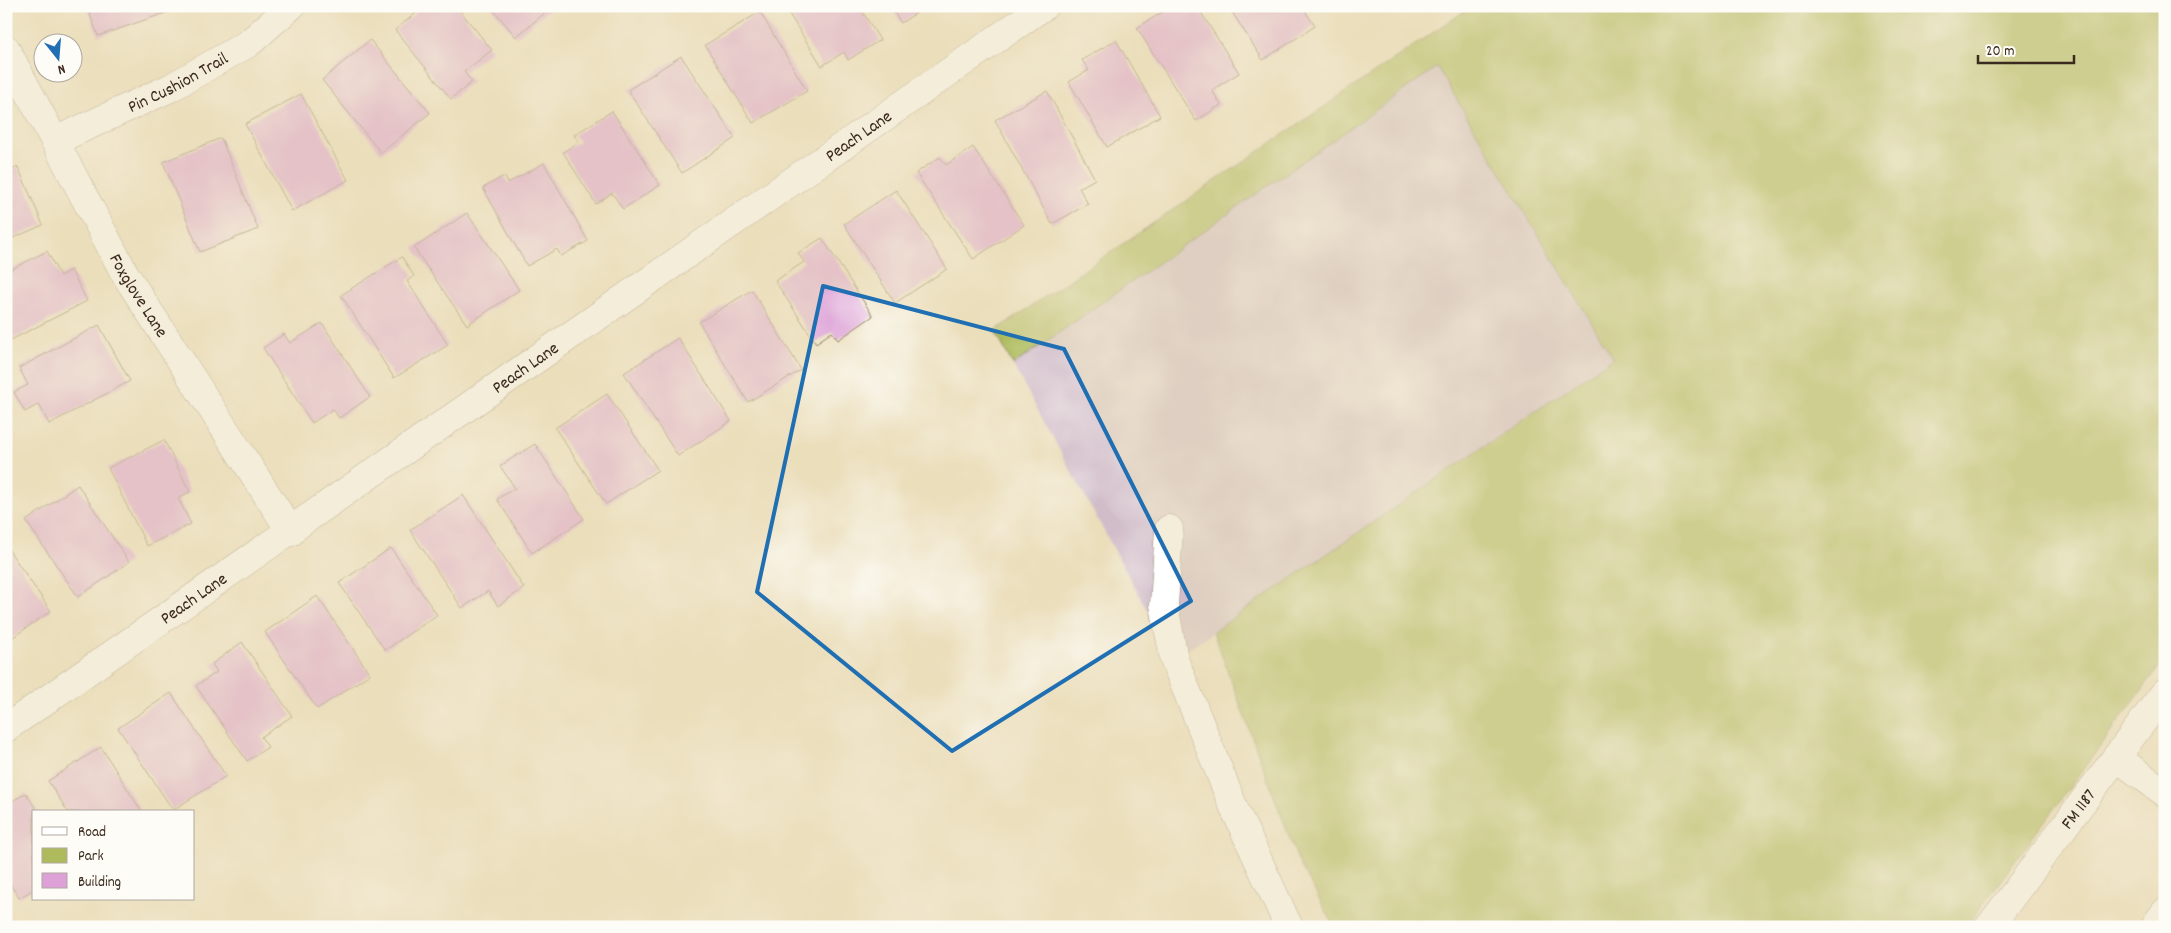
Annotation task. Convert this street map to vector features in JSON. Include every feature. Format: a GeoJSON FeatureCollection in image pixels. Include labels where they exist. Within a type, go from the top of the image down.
{"type":"FeatureCollection","features":[{"type":"Feature","properties":{"kind":"street","name":"Pin Cushion Trail"},"geometry":{"type":"LineString","coordinates":[[55,140],[170,88],[249,43],[291,6]]}},
{"type":"Feature","properties":{"kind":"street","name":"Peach Lane"},"geometry":{"type":"LineString","coordinates":[[6,728],[291,532],[1044,6]]}},
{"type":"Feature","properties":{"kind":"street","name":"Foxglove Lane"},"geometry":{"type":"LineString","coordinates":[[6,49],[125,274],[291,532]]}},
{"type":"Feature","properties":{"kind":"street"},"geometry":{"type":"LineString","coordinates":[[1169,529],[1164,605],[1174,659],[1234,808],[1289,927]]}},
{"type":"Feature","properties":{"kind":"street","name":"FM 1187"},"geometry":{"type":"LineString","coordinates":[[1989,927],[2165,692]]}},
{"type":"Feature","properties":{"kind":"street"},"geometry":{"type":"LineString","coordinates":[[2116,757],[2165,793]]}},
{"type":"Feature","properties":{"kind":"street"},"geometry":{"type":"LineString","coordinates":[[2154,927],[2165,912]]}},
{"type":"Feature","properties":{"kind":"highlighted area"},"geometry":{"type":"Polygon","coordinates":[[[823,286],[1064,349],[1191,601],[952,751],[757,592],[823,286]]]}},
{"type":"Feature","properties":{"kind":"shaded area"},"geometry":{"type":"Polygon","coordinates":[[[1437,66],[1613,358],[1174,659],[1013,365],[1437,66]]]}},
{"type":"Feature","properties":{"kind":"green space"},"geometry":{"type":"Polygon","coordinates":[[[1472,6],[2165,6],[2165,659],[1966,927],[1335,927],[1299,863],[1213,632],[1613,358],[1437,67],[1013,365],[995,331],[1472,6]]]}},
{"type":"Feature","properties":{"kind":"building"},"geometry":{"type":"Polygon","coordinates":[[[87,6],[183,6],[183,7],[98,36],[87,6]]]}},
{"type":"Feature","properties":{"kind":"building"},"geometry":{"type":"Polygon","coordinates":[[[410,6],[456,6],[492,50],[464,72],[472,82],[451,99],[395,30],[416,13],[410,6]]]}},
{"type":"Feature","properties":{"kind":"building"},"geometry":{"type":"Polygon","coordinates":[[[490,6],[553,6],[516,37],[490,6]]]}},
{"type":"Feature","properties":{"kind":"building"},"geometry":{"type":"Polygon","coordinates":[[[784,6],[859,6],[880,40],[848,60],[844,52],[822,66],[784,6]]]}},
{"type":"Feature","properties":{"kind":"building"},"geometry":{"type":"Polygon","coordinates":[[[890,6],[927,6],[901,23],[890,6]]]}},
{"type":"Feature","properties":{"kind":"building"},"geometry":{"type":"Polygon","coordinates":[[[1172,6],[1197,6],[1239,73],[1212,90],[1221,105],[1196,121],[1137,28],[1172,6]]]}},
{"type":"Feature","properties":{"kind":"building"},"geometry":{"type":"Polygon","coordinates":[[[1228,6],[1302,6],[1315,26],[1263,60],[1228,6]]]}},
{"type":"Feature","properties":{"kind":"building"},"geometry":{"type":"Polygon","coordinates":[[[760,12],[807,91],[753,123],[705,45],[760,12]]]}},
{"type":"Feature","properties":{"kind":"building"},"geometry":{"type":"Polygon","coordinates":[[[370,40],[430,113],[381,153],[322,80],[370,40]]]}},
{"type":"Feature","properties":{"kind":"building"},"geometry":{"type":"Polygon","coordinates":[[[1116,40],[1160,116],[1107,147],[1069,82],[1089,70],[1082,60],[1116,40]]]}},
{"type":"Feature","properties":{"kind":"building"},"geometry":{"type":"Polygon","coordinates":[[[681,56],[735,138],[682,173],[628,90],[681,56]]]}},
{"type":"Feature","properties":{"kind":"building"},"geometry":{"type":"Polygon","coordinates":[[[1047,91],[1095,179],[1079,188],[1088,204],[1052,224],[995,120],[1047,91]]]}},
{"type":"Feature","properties":{"kind":"building"},"geometry":{"type":"Polygon","coordinates":[[[301,94],[348,180],[292,211],[245,124],[301,94]]]}},
{"type":"Feature","properties":{"kind":"building"},"geometry":{"type":"Polygon","coordinates":[[[612,111],[660,185],[623,209],[612,193],[596,204],[563,152],[579,142],[574,135],[612,111]]]}},
{"type":"Feature","properties":{"kind":"building"},"geometry":{"type":"Polygon","coordinates":[[[221,138],[258,229],[200,252],[163,162],[221,138]]]}},
{"type":"Feature","properties":{"kind":"building"},"geometry":{"type":"Polygon","coordinates":[[[973,147],[1024,225],[973,259],[916,173],[940,157],[946,165],[973,147]]]}},
{"type":"Feature","properties":{"kind":"building"},"geometry":{"type":"Polygon","coordinates":[[[544,163],[588,241],[561,256],[557,249],[527,266],[483,188],[504,176],[508,183],[544,163]]]}},
{"type":"Feature","properties":{"kind":"building"},"geometry":{"type":"Polygon","coordinates":[[[18,167],[43,225],[6,241],[6,172],[18,167]]]}},
{"type":"Feature","properties":{"kind":"building"},"geometry":{"type":"Polygon","coordinates":[[[896,190],[947,269],[895,303],[844,224],[896,190]]]}},
{"type":"Feature","properties":{"kind":"building"},"geometry":{"type":"Polygon","coordinates":[[[467,213],[519,290],[467,325],[414,248],[467,213]]]}},
{"type":"Feature","properties":{"kind":"building"},"geometry":{"type":"Polygon","coordinates":[[[822,238],[873,316],[838,340],[832,332],[816,343],[775,281],[804,262],[798,253],[822,238]]]}},
{"type":"Feature","properties":{"kind":"building"},"geometry":{"type":"Polygon","coordinates":[[[47,251],[60,276],[71,270],[87,301],[7,342],[6,272],[47,251]]]}},
{"type":"Feature","properties":{"kind":"building"},"geometry":{"type":"Polygon","coordinates":[[[402,257],[414,276],[407,281],[448,345],[394,378],[341,295],[402,257]]]}},
{"type":"Feature","properties":{"kind":"building"},"geometry":{"type":"Polygon","coordinates":[[[752,290],[801,370],[748,402],[699,322],[752,290]]]}},
{"type":"Feature","properties":{"kind":"building"},"geometry":{"type":"Polygon","coordinates":[[[322,323],[370,397],[339,418],[333,409],[312,423],[263,348],[284,334],[290,343],[322,323]]]}},
{"type":"Feature","properties":{"kind":"building"},"geometry":{"type":"Polygon","coordinates":[[[99,325],[130,381],[49,424],[39,404],[25,412],[14,392],[28,385],[19,368],[99,325]]]}},
{"type":"Feature","properties":{"kind":"building"},"geometry":{"type":"Polygon","coordinates":[[[678,338],[731,421],[678,456],[624,373],[678,338]]]}},
{"type":"Feature","properties":{"kind":"building"},"geometry":{"type":"Polygon","coordinates":[[[607,394],[658,470],[606,504],[555,428],[607,394]]]}},
{"type":"Feature","properties":{"kind":"building"},"geometry":{"type":"Polygon","coordinates":[[[164,440],[190,492],[178,498],[191,524],[147,546],[108,468],[164,440]]]}},
{"type":"Feature","properties":{"kind":"building"},"geometry":{"type":"Polygon","coordinates":[[[535,444],[584,519],[532,553],[497,499],[515,488],[500,466],[535,444]]]}},
{"type":"Feature","properties":{"kind":"building"},"geometry":{"type":"Polygon","coordinates":[[[78,485],[129,562],[78,597],[26,521],[78,485]]]}},
{"type":"Feature","properties":{"kind":"building"},"geometry":{"type":"Polygon","coordinates":[[[463,495],[524,588],[498,606],[488,591],[462,608],[410,530],[463,495]]]}},
{"type":"Feature","properties":{"kind":"building"},"geometry":{"type":"Polygon","coordinates":[[[6,546],[51,611],[6,642],[6,546]]]}},
{"type":"Feature","properties":{"kind":"building"},"geometry":{"type":"Polygon","coordinates":[[[391,548],[437,615],[385,650],[339,583],[391,548]]]}},
{"type":"Feature","properties":{"kind":"building"},"geometry":{"type":"Polygon","coordinates":[[[317,596],[370,674],[317,709],[265,632],[317,596]]]}},
{"type":"Feature","properties":{"kind":"building"},"geometry":{"type":"Polygon","coordinates":[[[242,642],[292,716],[261,737],[268,747],[247,761],[196,686],[217,672],[212,664],[242,642]]]}},
{"type":"Feature","properties":{"kind":"building"},"geometry":{"type":"Polygon","coordinates":[[[171,693],[226,776],[173,810],[118,728],[171,693]]]}},
{"type":"Feature","properties":{"kind":"building"},"geometry":{"type":"Polygon","coordinates":[[[101,747],[141,810],[67,810],[48,781],[101,747]]]}},
{"type":"Feature","properties":{"kind":"building"},"geometry":{"type":"Polygon","coordinates":[[[26,793],[37,810],[32,810],[32,890],[19,898],[6,878],[6,805],[26,793]]]}}]}
